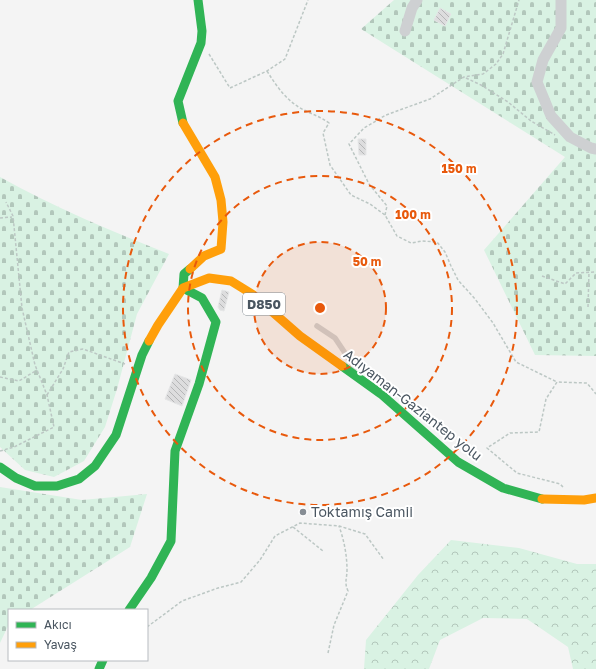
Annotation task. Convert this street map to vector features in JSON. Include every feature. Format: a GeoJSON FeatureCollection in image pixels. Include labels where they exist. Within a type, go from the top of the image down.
{"type":"FeatureCollection","features":[{"type":"Feature","properties":{"kind":"main road"},"geometry":{"type":"LineString","coordinates":[[0,467],[16,478],[36,486],[57,486],[79,479],[95,466],[116,435],[142,355],[158,326],[183,288],[184,274],[204,256],[221,249],[224,222],[216,178],[202,152],[182,125],[178,102],[201,42],[202,30],[198,0]]}},
{"type":"Feature","properties":{"kind":"main road","name":"Adıyaman-Gaziantep yolu"},"geometry":{"type":"LineString","coordinates":[[183,288],[209,278],[231,281],[252,294],[300,336],[382,394],[458,462],[503,488],[545,500],[576,500],[596,498]]}},
{"type":"Feature","properties":{"kind":"main road"},"geometry":{"type":"LineString","coordinates":[[130,609],[151,578],[171,541],[175,451],[199,384],[216,322],[202,298],[183,288]]}},
{"type":"Feature","properties":{"kind":"street"},"geometry":{"type":"LineString","coordinates":[[405,31],[412,8],[417,0]]}},
{"type":"Feature","properties":{"kind":"street"},"geometry":{"type":"LineString","coordinates":[[561,0],[561,28],[543,60],[537,82],[551,116],[570,137],[596,149]]}},
{"type":"Feature","properties":{"kind":"lane"},"geometry":{"type":"LineString","coordinates":[[317,326],[335,338],[365,383]]}},
{"type":"Feature","properties":{"kind":"path"},"geometry":{"type":"LineString","coordinates":[[201,42],[230,88],[267,71],[285,59],[308,0]]}},
{"type":"Feature","properties":{"kind":"path"},"geometry":{"type":"LineString","coordinates":[[385,215],[387,206],[369,184],[349,144],[364,128],[386,115],[430,99],[464,77],[483,74],[496,64],[503,54],[519,0]]}},
{"type":"Feature","properties":{"kind":"path"},"geometry":{"type":"LineString","coordinates":[[267,71],[289,101],[305,111],[319,116],[329,122],[323,133],[330,166],[351,195],[370,204],[385,215],[397,236],[411,243],[422,241],[437,242],[445,252],[458,280],[493,323],[516,362],[557,382],[587,383],[596,394]]}},
{"type":"Feature","properties":{"kind":"path"},"geometry":{"type":"LineString","coordinates":[[464,77],[481,85],[508,102],[531,121],[558,138],[570,137]]}},
{"type":"Feature","properties":{"kind":"path"},"geometry":{"type":"LineString","coordinates":[[0,451],[54,427],[46,395],[37,370],[22,308],[13,216],[6,202]]}},
{"type":"Feature","properties":{"kind":"path"},"geometry":{"type":"LineString","coordinates":[[0,218],[13,216]]}},
{"type":"Feature","properties":{"kind":"path"},"geometry":{"type":"LineString","coordinates":[[588,307],[589,272]]}},
{"type":"Feature","properties":{"kind":"path"},"geometry":{"type":"LineString","coordinates":[[542,276],[565,284],[576,273],[596,272]]}},
{"type":"Feature","properties":{"kind":"path"},"geometry":{"type":"LineString","coordinates":[[46,395],[64,369],[69,352],[83,349],[120,364],[139,367]]}},
{"type":"Feature","properties":{"kind":"path"},"geometry":{"type":"LineString","coordinates":[[0,377],[19,381],[37,370]]}},
{"type":"Feature","properties":{"kind":"path"},"geometry":{"type":"LineString","coordinates":[[557,382],[546,399],[539,432],[510,433],[487,448],[516,473],[560,484],[576,500]]}},
{"type":"Feature","properties":{"kind":"path"},"geometry":{"type":"LineString","coordinates":[[148,626],[182,601],[218,588],[241,582],[260,560],[275,536],[300,523],[339,526],[365,534],[384,560]]}},
{"type":"Feature","properties":{"kind":"path"},"geometry":{"type":"LineString","coordinates":[[328,653],[334,625],[348,591],[345,584],[347,571],[344,541],[339,526]]}},
{"type":"Feature","properties":{"kind":"path"},"geometry":{"type":"LineString","coordinates":[[293,527],[323,551]]}},
{"type":"Feature","properties":{"kind":"green space"},"geometry":{"type":"Polygon","coordinates":[[[394,0],[596,0],[596,356],[535,355],[484,250],[565,157],[361,29],[394,0]]]}},
{"type":"Feature","properties":{"kind":"green space"},"geometry":{"type":"Polygon","coordinates":[[[0,177],[83,218],[169,254],[137,314],[105,427],[84,461],[54,477],[25,470],[0,447],[0,177]]]}},
{"type":"Feature","properties":{"kind":"green space"},"geometry":{"type":"Polygon","coordinates":[[[0,487],[82,500],[147,494],[130,547],[32,609],[8,609],[8,626],[0,643],[0,487]]]}},
{"type":"Feature","properties":{"kind":"green space"},"geometry":{"type":"Polygon","coordinates":[[[451,540],[519,548],[577,564],[596,564],[596,669],[573,669],[568,647],[527,619],[483,618],[440,640],[429,669],[364,669],[366,640],[418,575],[451,540]]]}},
{"type":"Feature","properties":{"kind":"building"},"geometry":{"type":"Polygon","coordinates":[[[440,8],[451,14],[445,26],[434,20],[440,8]]]}},
{"type":"Feature","properties":{"kind":"building"},"geometry":{"type":"Polygon","coordinates":[[[358,139],[366,139],[366,155],[359,155],[358,139]]]}},
{"type":"Feature","properties":{"kind":"building"},"geometry":{"type":"Polygon","coordinates":[[[222,290],[229,292],[224,311],[220,310],[218,307],[222,290]]]}},
{"type":"Feature","properties":{"kind":"building"},"geometry":{"type":"Polygon","coordinates":[[[175,374],[191,380],[182,406],[165,399],[175,374]]]}},
{"type":"Feature","properties":{"kind":"traffic: fast"},"geometry":{"type":"LineString","coordinates":[[183,123],[178,101],[201,43],[202,31],[198,0]]}},
{"type":"Feature","properties":{"kind":"traffic: fast"},"geometry":{"type":"LineString","coordinates":[[130,609],[151,578],[171,541],[175,451],[199,384],[216,322],[202,298],[183,288],[184,274],[190,269]]}},
{"type":"Feature","properties":{"kind":"traffic: fast"},"geometry":{"type":"LineString","coordinates":[[0,467],[16,478],[35,486],[57,486],[79,479],[95,466],[116,435],[142,355],[149,341]]}},
{"type":"Feature","properties":{"kind":"traffic: fast"},"geometry":{"type":"LineString","coordinates":[[342,366],[381,394],[458,462],[503,488],[542,499]]}},
{"type":"Feature","properties":{"kind":"traffic: fast"},"geometry":{"type":"LineString","coordinates":[[99,669],[103,661]]}},
{"type":"Feature","properties":{"kind":"traffic: slow"},"geometry":{"type":"LineString","coordinates":[[183,123],[215,177],[221,200],[223,222],[221,249],[204,256],[190,269]]}},
{"type":"Feature","properties":{"kind":"traffic: slow"},"geometry":{"type":"LineString","coordinates":[[149,341],[183,288],[209,278],[231,281],[252,294],[300,336],[342,366]]}},
{"type":"Feature","properties":{"kind":"traffic: slow"},"geometry":{"type":"LineString","coordinates":[[542,499],[584,500],[596,498]]}},
{"type":"Feature","properties":{"kind":"place","name":"Toktamış Camii"},"geometry":{"type":"Point","coordinates":[303,512]}}]}
